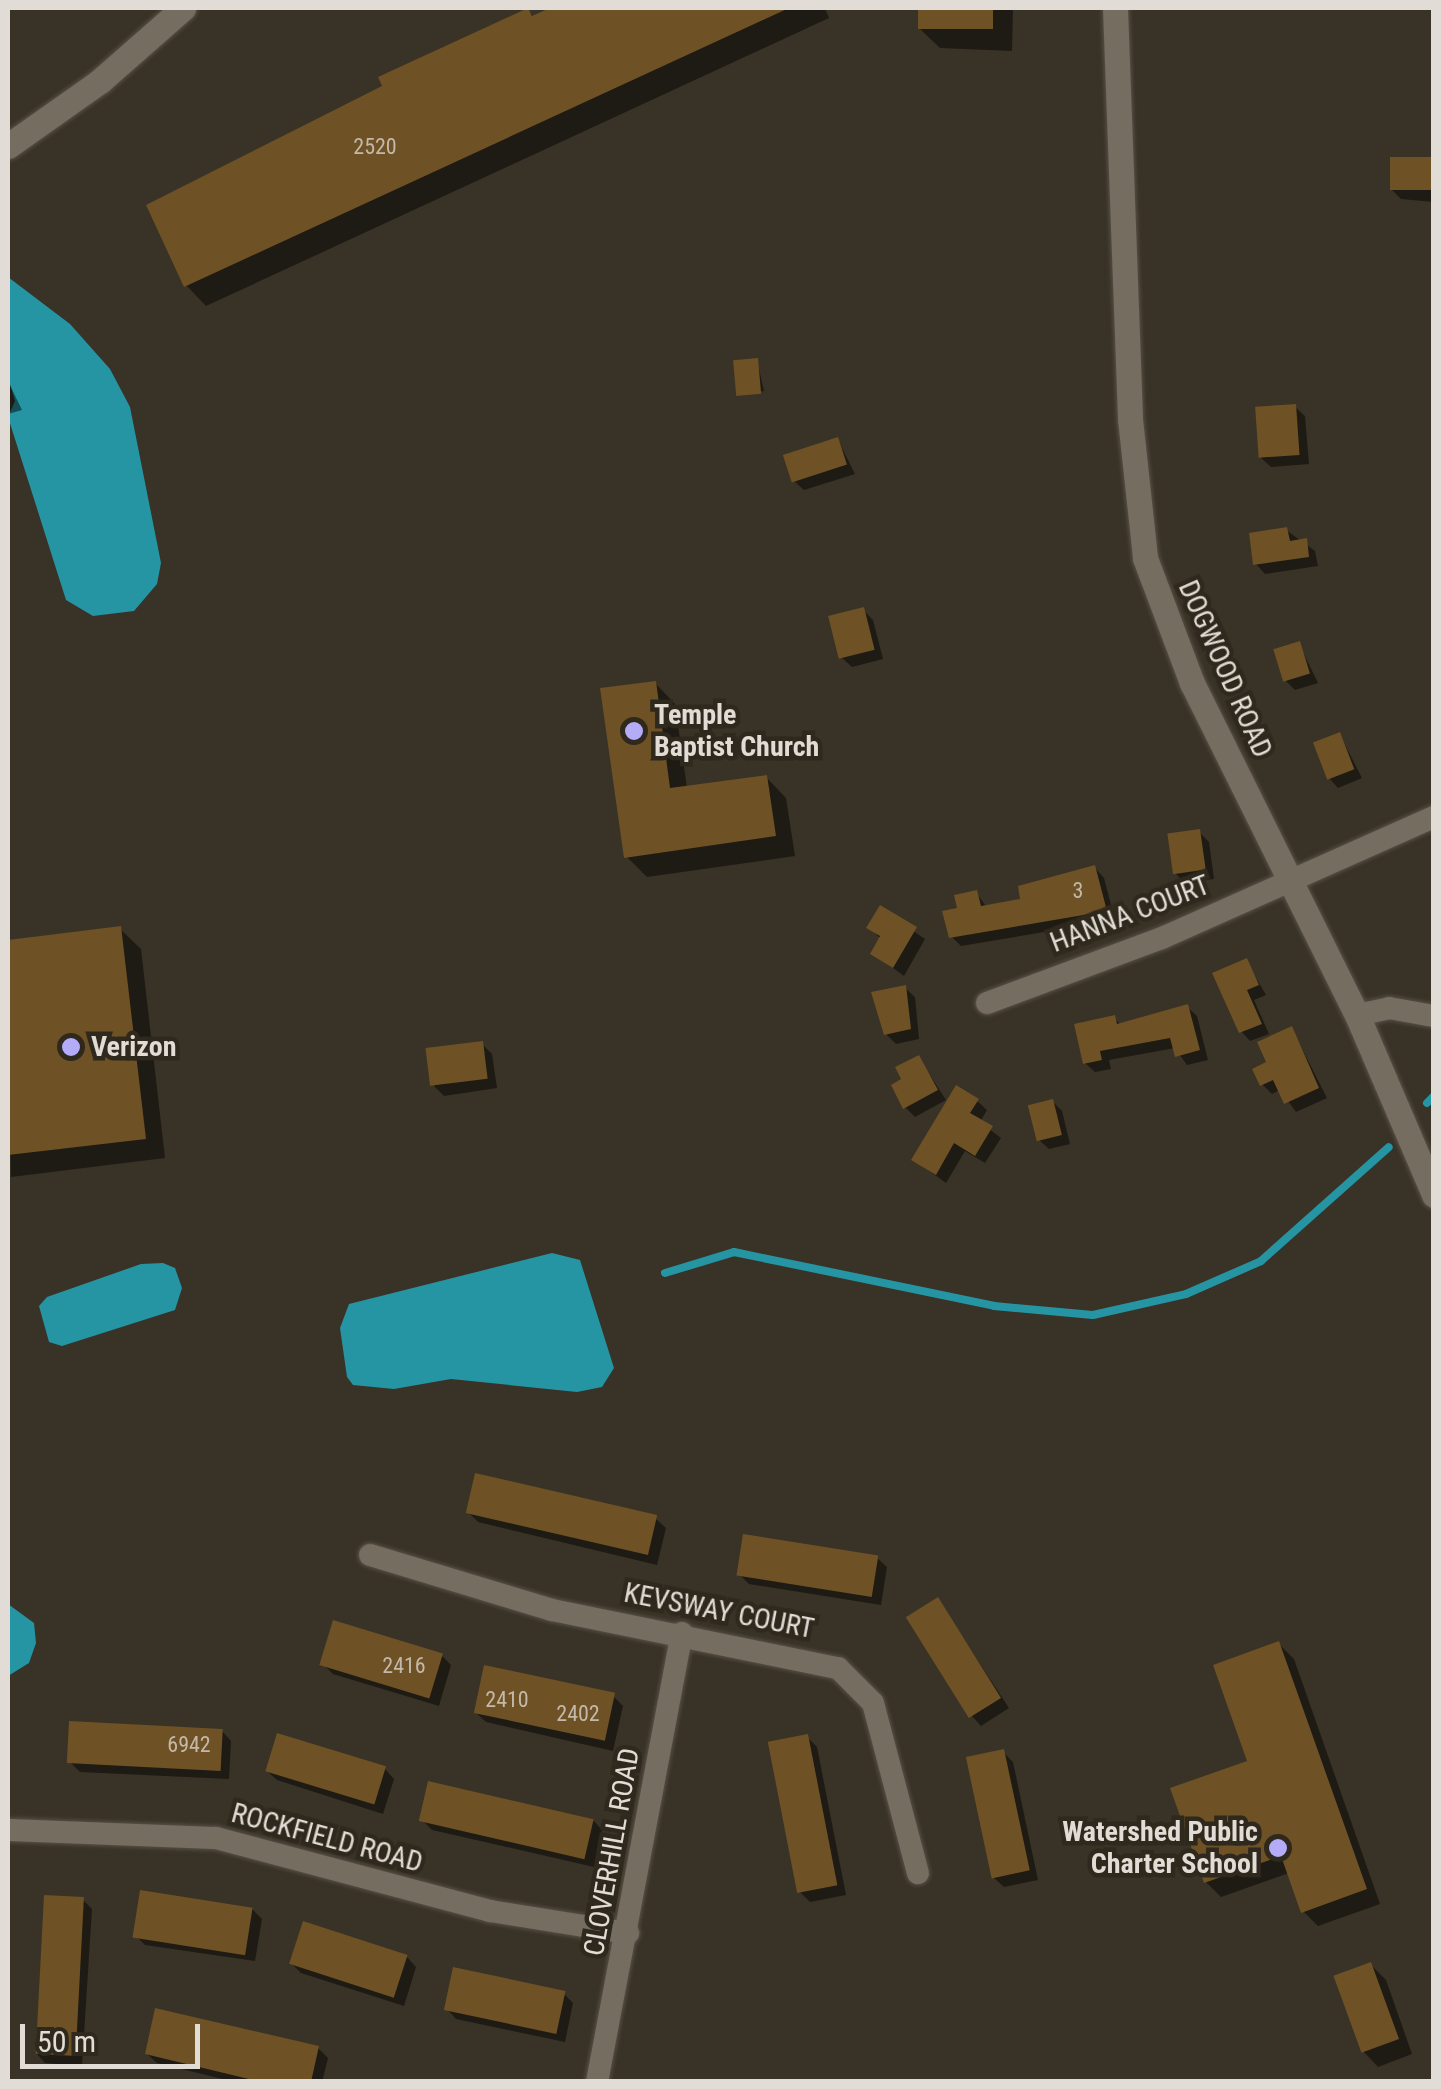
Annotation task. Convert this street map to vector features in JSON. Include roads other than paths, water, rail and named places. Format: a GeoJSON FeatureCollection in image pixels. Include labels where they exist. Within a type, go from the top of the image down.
{"type":"FeatureCollection","features":[{"type":"Feature","properties":{"kind":"main road"},"geometry":{"type":"LineString","coordinates":[[8,146],[100,80],[183,8]]}},
{"type":"Feature","properties":{"kind":"main road","name":"DOGWOOD ROAD"},"geometry":{"type":"LineString","coordinates":[[1115,8],[1130,419],[1145,558],[1192,683],[1358,1016],[1434,1196]]}},
{"type":"Feature","properties":{"kind":"street","name":"HANNA COURT"},"geometry":{"type":"LineString","coordinates":[[987,1003],[1162,938],[1434,817]]}},
{"type":"Feature","properties":{"kind":"street"},"geometry":{"type":"LineString","coordinates":[[1358,1016],[1389,1008],[1434,1016]]}},
{"type":"Feature","properties":{"kind":"street","name":"KEVSWAY COURT"},"geometry":{"type":"LineString","coordinates":[[370,1555],[517,1601],[813,1658],[856,1682],[884,1734],[918,1873]]}},
{"type":"Feature","properties":{"kind":"street","name":"CLOVERHILL ROAD"},"geometry":{"type":"LineString","coordinates":[[598,2082],[682,1632]]}},
{"type":"Feature","properties":{"kind":"street","name":"ROCKFIELD ROAD"},"geometry":{"type":"LineString","coordinates":[[8,1830],[216,1838],[490,1912],[628,1933]]}},
{"type":"Feature","properties":{"kind":"water"},"geometry":{"type":"Polygon","coordinates":[[[8,277],[70,324],[110,369],[130,407],[161,563],[157,584],[134,611],[93,616],[66,600],[8,417],[15,401],[8,378],[8,277]]]}},
{"type":"Feature","properties":{"kind":"water"},"geometry":{"type":"Polygon","coordinates":[[[552,1253],[580,1260],[614,1368],[602,1387],[577,1392],[451,1379],[394,1389],[353,1385],[347,1377],[340,1328],[349,1304],[552,1253]]]}},
{"type":"Feature","properties":{"kind":"water"},"geometry":{"type":"Polygon","coordinates":[[[163,1263],[175,1268],[182,1288],[175,1310],[62,1346],[49,1342],[39,1306],[47,1297],[141,1264],[163,1263]]]}},
{"type":"Feature","properties":{"kind":"water"},"geometry":{"type":"Polygon","coordinates":[[[8,1604],[34,1623],[36,1643],[29,1663],[8,1676],[8,1604]]]}},
{"type":"Feature","properties":{"kind":"waterway"},"geometry":{"type":"LineString","coordinates":[[1427,1103],[1434,1096]]}},
{"type":"Feature","properties":{"kind":"waterway"},"geometry":{"type":"LineString","coordinates":[[665,1273],[734,1252],[994,1306],[1093,1315],[1186,1294],[1261,1261],[1389,1147]]}},
{"type":"Feature","properties":{"kind":"place","name":"Temple Baptist Church"},"geometry":{"type":"Point","coordinates":[634,731]}},
{"type":"Feature","properties":{"kind":"place","name":"Verizon"},"geometry":{"type":"Point","coordinates":[71,1047]}},
{"type":"Feature","properties":{"kind":"place","name":"Watershed Public Charter School"},"geometry":{"type":"Point","coordinates":[1278,1848]}}]}
